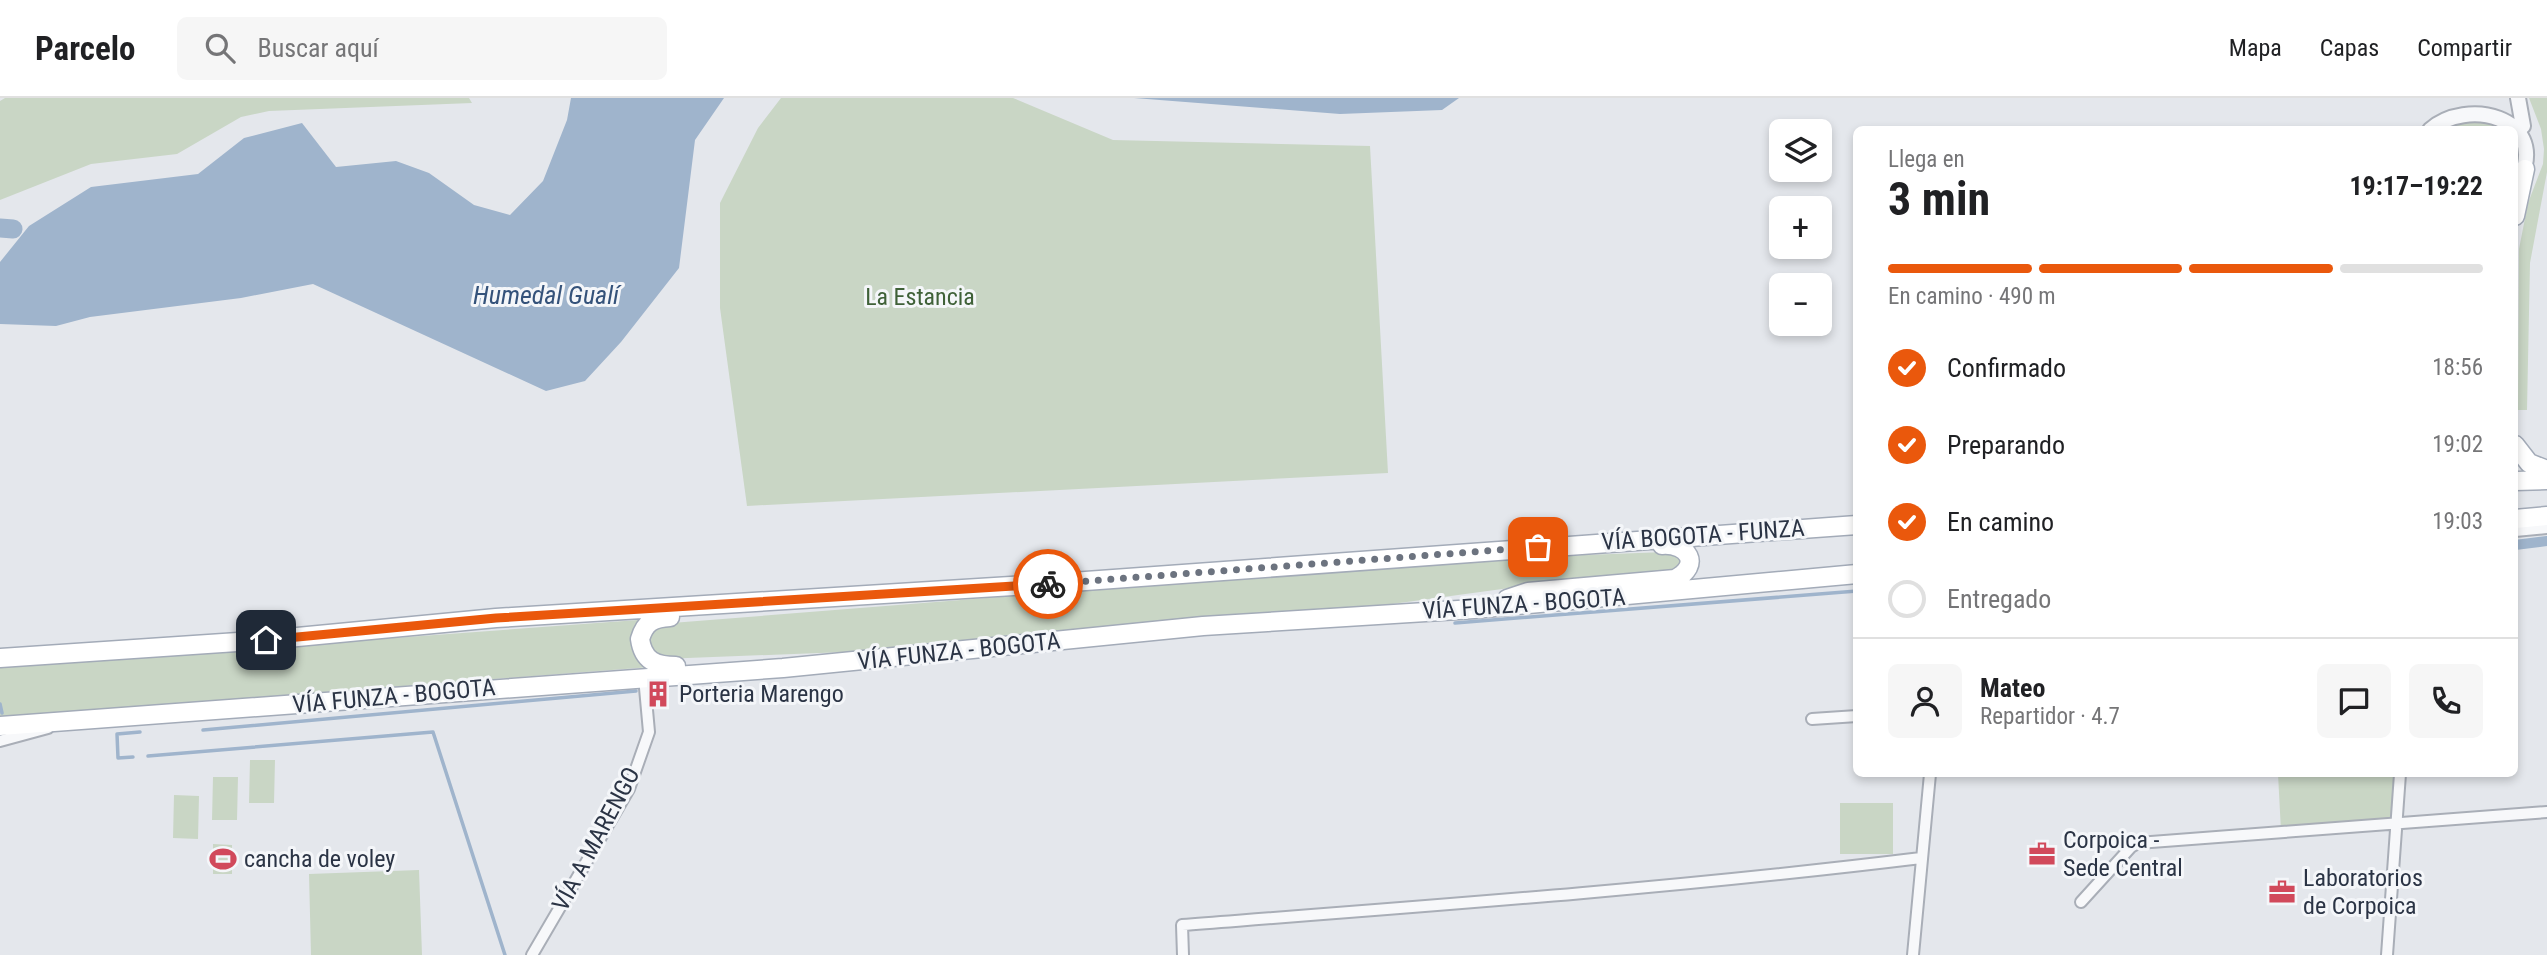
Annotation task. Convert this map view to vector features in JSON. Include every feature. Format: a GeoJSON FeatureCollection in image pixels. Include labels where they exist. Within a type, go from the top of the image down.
{"type":"FeatureCollection","features":[{"type":"Feature","properties":{"kind":"main road"},"geometry":{"type":"LineString","coordinates":[[2518,202],[2525,169]]}},
{"type":"Feature","properties":{"kind":"main road"},"geometry":{"type":"LineString","coordinates":[[2518,449],[2529,463],[2547,470]]}},
{"type":"Feature","properties":{"kind":"main road"},"geometry":{"type":"LineString","coordinates":[[2518,481],[2547,480]]}},
{"type":"Feature","properties":{"kind":"main road"},"geometry":{"type":"LineString","coordinates":[[2518,519],[2547,516]]}},
{"type":"Feature","properties":{"kind":"main road","name":"VÍA BOGOTA - FUNZA"},"geometry":{"type":"LineString","coordinates":[[0,658],[278,639],[496,618],[886,594],[1853,524]]}},
{"type":"Feature","properties":{"kind":"main road"},"geometry":{"type":"LineString","coordinates":[[1474,609],[1528,592],[1675,579],[1689,567],[1689,556],[1683,548],[1674,544],[1528,554],[1494,552]]}},
{"type":"Feature","properties":{"kind":"main road","name":"VÍA FUNZA - BOGOTA"},"geometry":{"type":"LineString","coordinates":[[0,726],[61,724],[895,658],[1228,624],[1474,609],[1853,574]]}},
{"type":"Feature","properties":{"kind":"main road"},"geometry":{"type":"LineString","coordinates":[[886,594],[824,606],[656,618],[643,630],[641,650],[656,664],[667,666],[895,658]]}},
{"type":"Feature","properties":{"kind":"street"},"geometry":{"type":"LineString","coordinates":[[2518,98],[2528,156],[2525,169],[2518,180]]}},
{"type":"Feature","properties":{"kind":"street"},"geometry":{"type":"LineString","coordinates":[[2433,126],[2447,108],[2462,100]]}},
{"type":"Feature","properties":{"kind":"street"},"geometry":{"type":"LineString","coordinates":[[2447,108],[2469,100],[2491,102],[2511,113],[2524,131]]}},
{"type":"Feature","properties":{"kind":"street"},"geometry":{"type":"LineString","coordinates":[[2518,529],[2547,526]]}},
{"type":"Feature","properties":{"kind":"street","name":"VÍA A MARENGO"},"geometry":{"type":"LineString","coordinates":[[532,955],[629,789],[649,732],[644,677]]}},
{"type":"Feature","properties":{"kind":"street"},"geometry":{"type":"LineString","coordinates":[[1812,719],[1853,716]]}},
{"type":"Feature","properties":{"kind":"street","name":"VÍA FUNZA - BOGOTA"},"geometry":{"type":"LineString","coordinates":[[0,741],[61,724]]}},
{"type":"Feature","properties":{"kind":"street"},"geometry":{"type":"LineString","coordinates":[[1913,955],[1930,777]]}},
{"type":"Feature","properties":{"kind":"street"},"geometry":{"type":"LineString","coordinates":[[2387,955],[2400,777]]}},
{"type":"Feature","properties":{"kind":"street"},"geometry":{"type":"LineString","coordinates":[[2081,902],[2132,846],[2138,843],[2397,821],[2547,812]]}},
{"type":"Feature","properties":{"kind":"street"},"geometry":{"type":"LineString","coordinates":[[1183,955],[1182,925],[1778,876],[1921,858]]}},
{"type":"Feature","properties":{"kind":"green space"},"geometry":{"type":"Polygon","coordinates":[[[5,98],[469,98],[472,103],[269,111],[241,117],[177,154],[91,164],[0,200],[0,101],[5,98]]]}},
{"type":"Feature","properties":{"kind":"green space","name":"La Estancia"},"geometry":{"type":"Polygon","coordinates":[[[781,98],[1013,98],[1113,140],[1370,146],[1388,473],[747,506],[720,308],[720,203],[758,128],[781,98]]]}},
{"type":"Feature","properties":{"kind":"green space"},"geometry":{"type":"Polygon","coordinates":[[[2529,98],[2547,98],[2547,172],[2530,263],[2527,410],[2518,410],[2519,249],[2528,203],[2543,164],[2544,149],[2541,129],[2529,98]]]}},
{"type":"Feature","properties":{"kind":"green space"},"geometry":{"type":"Polygon","coordinates":[[[2468,110],[2502,126],[2445,126],[2468,110]]]}},
{"type":"Feature","properties":{"kind":"green space"},"geometry":{"type":"Polygon","coordinates":[[[1666,552],[1676,555],[1681,561],[1676,573],[1532,585],[1370,607],[871,651],[662,659],[647,645],[649,632],[659,624],[1479,559],[1666,552]]]}},
{"type":"Feature","properties":{"kind":"green space"},"geometry":{"type":"Polygon","coordinates":[[[638,620],[632,635],[632,647],[639,658],[651,667],[0,717],[0,667],[638,620]]]}},
{"type":"Feature","properties":{"kind":"green space"},"geometry":{"type":"Polygon","coordinates":[[[250,760],[275,760],[274,803],[249,803],[250,760]]]}},
{"type":"Feature","properties":{"kind":"green space"},"geometry":{"type":"Polygon","coordinates":[[[213,777],[238,777],[237,820],[212,820],[213,777]]]}},
{"type":"Feature","properties":{"kind":"green space"},"geometry":{"type":"Polygon","coordinates":[[[2278,777],[2400,777],[2397,821],[2281,831],[2278,777]]]}},
{"type":"Feature","properties":{"kind":"green space"},"geometry":{"type":"Polygon","coordinates":[[[174,795],[199,796],[198,839],[173,838],[174,795]]]}},
{"type":"Feature","properties":{"kind":"green space"},"geometry":{"type":"Polygon","coordinates":[[[1840,803],[1893,803],[1893,854],[1840,854],[1840,803]]]}},
{"type":"Feature","properties":{"kind":"green space","name":"cancha de voley"},"geometry":{"type":"Polygon","coordinates":[[[213,844],[232,845],[232,874],[213,874],[213,844]]]}},
{"type":"Feature","properties":{"kind":"green space"},"geometry":{"type":"Polygon","coordinates":[[[419,870],[422,955],[311,955],[309,874],[419,870]]]}},
{"type":"Feature","properties":{"kind":"water","name":"Humedal Gualí"},"geometry":{"type":"Polygon","coordinates":[[[571,98],[724,98],[695,140],[679,268],[621,342],[585,381],[546,391],[313,284],[241,298],[90,317],[56,326],[0,324],[0,262],[29,226],[91,187],[198,174],[244,138],[302,123],[336,167],[396,161],[429,173],[474,205],[510,215],[543,181],[567,120],[571,98]]]}},
{"type":"Feature","properties":{"kind":"water"},"geometry":{"type":"Polygon","coordinates":[[[1134,98],[1459,98],[1442,110],[1340,114],[1134,98]]]}},
{"type":"Feature","properties":{"kind":"waterway"},"geometry":{"type":"LineString","coordinates":[[0,228],[13,229]]}},
{"type":"Feature","properties":{"kind":"waterway"},"geometry":{"type":"LineString","coordinates":[[2518,545],[2547,541]]}},
{"type":"Feature","properties":{"kind":"waterway"},"geometry":{"type":"LineString","coordinates":[[1455,623],[1853,591]]}},
{"type":"Feature","properties":{"kind":"waterway"},"geometry":{"type":"LineString","coordinates":[[203,730],[636,691]]}},
{"type":"Feature","properties":{"kind":"waterway"},"geometry":{"type":"LineString","coordinates":[[0,704],[2,713]]}},
{"type":"Feature","properties":{"kind":"waterway"},"geometry":{"type":"LineString","coordinates":[[133,757],[118,758],[117,734],[140,732]]}},
{"type":"Feature","properties":{"kind":"waterway"},"geometry":{"type":"LineString","coordinates":[[148,756],[433,732],[505,955]]}},
{"type":"Feature","properties":{"kind":"way so far"},"geometry":{"type":"LineString","coordinates":[[1048,584],[1538,547]]}},
{"type":"Feature","properties":{"kind":"place","name":"Porteria Marengo"},"geometry":{"type":"Point","coordinates":[658,694]}},
{"type":"Feature","properties":{"kind":"place","name":"Corpoica - Sede Central"},"geometry":{"type":"Point","coordinates":[2042,854]}},
{"type":"Feature","properties":{"kind":"place","name":"cancha de voley"},"geometry":{"type":"Point","coordinates":[223,859]}},
{"type":"Feature","properties":{"kind":"place","name":"Laboratorios de Corpoica"},"geometry":{"type":"Point","coordinates":[2282,892]}},
{"type":"Feature","properties":{"kind":"route"},"geometry":{"type":"LineString","coordinates":[[266,640],[496,618],[742,605],[1048,584]]}}]}
